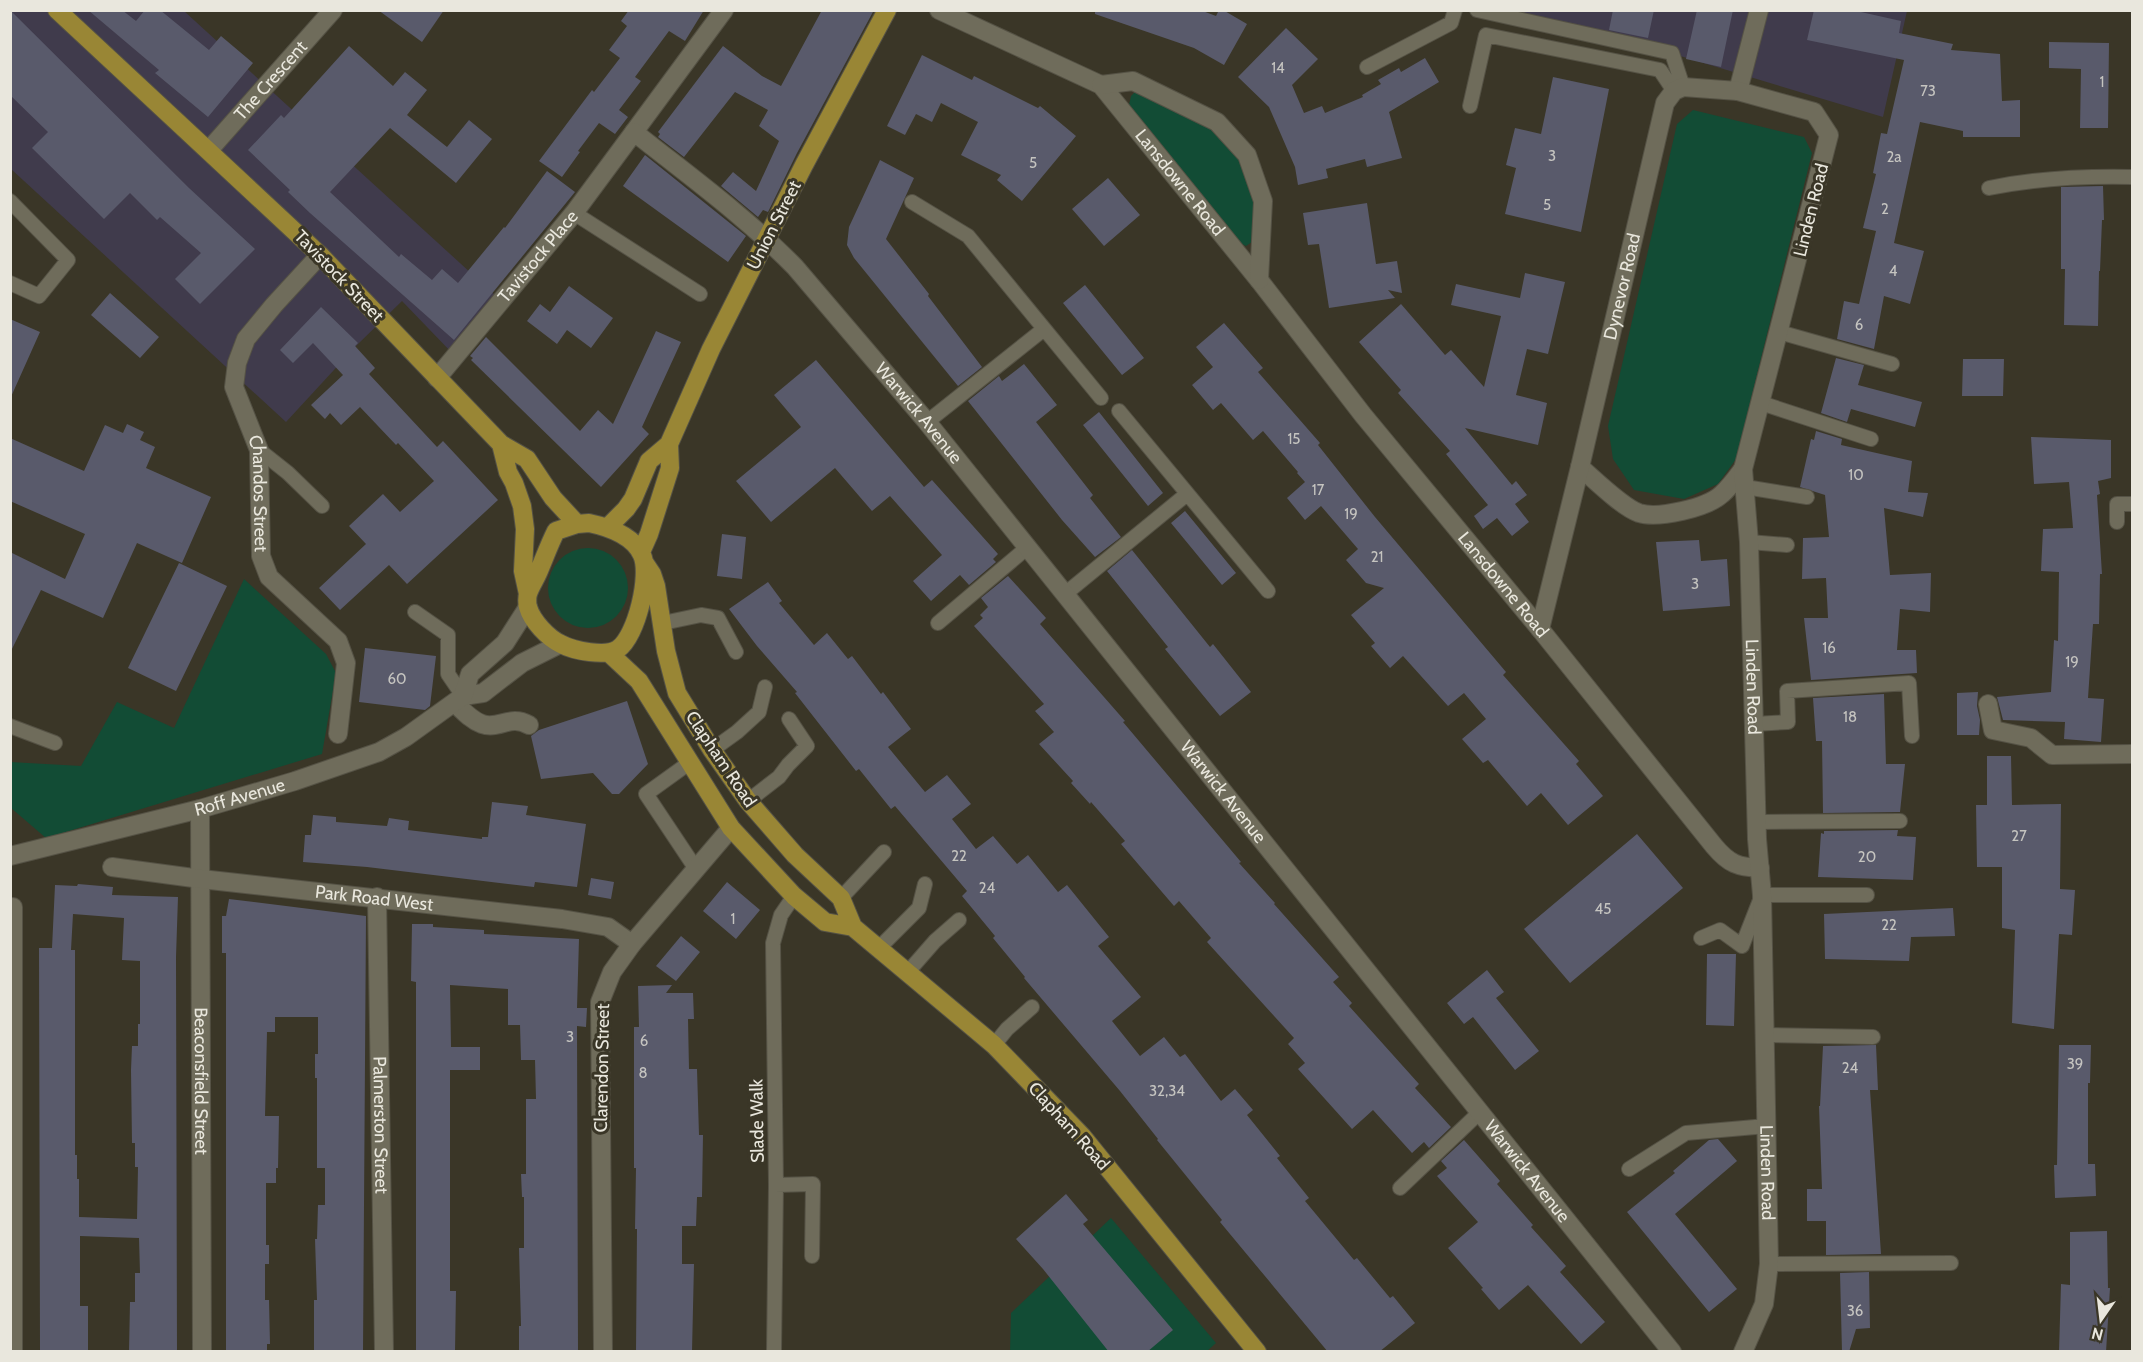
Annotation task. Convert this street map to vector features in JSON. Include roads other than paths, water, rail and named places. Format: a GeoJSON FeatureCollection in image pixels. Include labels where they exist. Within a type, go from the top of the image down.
{"type":"FeatureCollection","features":[{"type":"Feature","properties":{"kind":"main road","name":"Tavistock Street"},"geometry":{"type":"LineString","coordinates":[[57,10],[160,109],[209,150],[320,255],[501,444],[508,472],[522,506],[525,529],[523,572],[528,601]]}},
{"type":"Feature","properties":{"kind":"main road","name":"Union Street"},"geometry":{"type":"LineString","coordinates":[[608,527],[626,509],[633,498],[649,461],[669,444],[711,349],[887,10]]}},
{"type":"Feature","properties":{"kind":"main road"},"geometry":{"type":"LineString","coordinates":[[501,444],[527,459],[553,498],[577,524]]}},
{"type":"Feature","properties":{"kind":"main road","name":"Union Street"},"geometry":{"type":"LineString","coordinates":[[642,557],[670,468],[669,444]]}},
{"type":"Feature","properties":{"kind":"main road"},"geometry":{"type":"LineString","coordinates":[[589,523],[608,527],[627,538],[642,557],[641,598],[633,630],[618,649],[609,653],[587,651],[561,644],[541,629],[528,601],[556,531],[577,524],[589,523]]}},
{"type":"Feature","properties":{"kind":"main road","name":"Clapham Road"},"geometry":{"type":"LineString","coordinates":[[642,557],[656,586],[666,651],[677,693],[712,750],[748,801],[795,855],[841,898],[853,927],[994,1045],[1082,1136],[1257,1352]]}},
{"type":"Feature","properties":{"kind":"main road","name":"Clapham Road"},"geometry":{"type":"LineString","coordinates":[[609,653],[639,681],[731,828],[794,896],[825,922],[853,927]]}},
{"type":"Feature","properties":{"kind":"street","name":"The Crescent"},"geometry":{"type":"LineString","coordinates":[[209,150],[333,10]]}},
{"type":"Feature","properties":{"kind":"street","name":"Tavistock Place"},"geometry":{"type":"LineString","coordinates":[[437,378],[574,213],[724,10]]}},
{"type":"Feature","properties":{"kind":"street","name":"Lansdowne Road"},"geometry":{"type":"LineString","coordinates":[[939,10],[1101,85],[1259,280],[1363,415],[1540,629],[1725,859],[1740,867],[1761,868]]}},
{"type":"Feature","properties":{"kind":"street"},"geometry":{"type":"LineString","coordinates":[[1679,89],[1738,91],[1759,10]]}},
{"type":"Feature","properties":{"kind":"street"},"geometry":{"type":"LineString","coordinates":[[1101,85],[1133,81],[1217,122],[1247,155],[1263,201],[1259,280]]}},
{"type":"Feature","properties":{"kind":"street","name":"Dynevor Road"},"geometry":{"type":"LineString","coordinates":[[1540,629],[1665,103],[1679,89]]}},
{"type":"Feature","properties":{"kind":"street","name":"Linden Road"},"geometry":{"type":"LineString","coordinates":[[1738,91],[1814,112],[1829,135],[1744,478],[1749,543],[1762,895],[1769,1264],[1764,1304],[1743,1352]]}},
{"type":"Feature","properties":{"kind":"street"},"geometry":{"type":"LineString","coordinates":[[634,132],[767,239]]}},
{"type":"Feature","properties":{"kind":"street","name":"Warwick Avenue"},"geometry":{"type":"LineString","coordinates":[[767,239],[795,267],[927,422],[1672,1352]]}},
{"type":"Feature","properties":{"kind":"street","name":"Chandos Street"},"geometry":{"type":"LineString","coordinates":[[320,255],[250,335],[237,363],[234,387],[259,450],[261,555],[269,577],[338,641],[346,663],[338,734]]}},
{"type":"Feature","properties":{"kind":"street"},"geometry":{"type":"LineString","coordinates":[[1580,467],[1609,493],[1639,513],[1676,513],[1705,504],[1744,478]]}},
{"type":"Feature","properties":{"kind":"street"},"geometry":{"type":"LineString","coordinates":[[528,601],[505,643],[470,674],[459,700],[472,718],[483,725],[521,721],[529,725]]}},
{"type":"Feature","properties":{"kind":"street","name":"Roff Avenue"},"geometry":{"type":"LineString","coordinates":[[10,856],[200,809],[295,781],[379,752],[406,737],[459,700],[483,693],[522,663],[561,644]]}},
{"type":"Feature","properties":{"kind":"street"},"geometry":{"type":"LineString","coordinates":[[1988,704],[1993,730],[2031,738],[2052,755],[2133,754]]}},
{"type":"Feature","properties":{"kind":"street","name":"Beaconsfield Street"},"geometry":{"type":"LineString","coordinates":[[200,809],[202,1352]]}},
{"type":"Feature","properties":{"kind":"street","name":"Clarendon Street"},"geometry":{"type":"LineString","coordinates":[[603,1352],[600,1002],[612,972],[632,944],[731,828]]}},
{"type":"Feature","properties":{"kind":"street","name":"Park Road West"},"geometry":{"type":"LineString","coordinates":[[112,867],[562,919],[608,927],[632,944]]}},
{"type":"Feature","properties":{"kind":"street","name":"Palmerston Street"},"geometry":{"type":"LineString","coordinates":[[376,897],[384,1352]]}},
{"type":"Feature","properties":{"kind":"street"},"geometry":{"type":"LineString","coordinates":[[13,1352],[14,907]]}},
{"type":"Feature","properties":{"kind":"lane"},"geometry":{"type":"LineString","coordinates":[[1367,67],[1451,23],[1455,10]]}},
{"type":"Feature","properties":{"kind":"lane"},"geometry":{"type":"LineString","coordinates":[[1477,10],[1672,53],[1679,89]]}},
{"type":"Feature","properties":{"kind":"lane"},"geometry":{"type":"LineString","coordinates":[[1470,106],[1486,35],[1660,70],[1679,89]]}},
{"type":"Feature","properties":{"kind":"lane"},"geometry":{"type":"LineString","coordinates":[[1989,188],[2046,179],[2133,177]]}},
{"type":"Feature","properties":{"kind":"lane"},"geometry":{"type":"LineString","coordinates":[[10,201],[68,260],[39,296],[10,283]]}},
{"type":"Feature","properties":{"kind":"lane"},"geometry":{"type":"LineString","coordinates":[[912,202],[968,236],[1101,398]]}},
{"type":"Feature","properties":{"kind":"lane"},"geometry":{"type":"LineString","coordinates":[[574,213],[700,294]]}},
{"type":"Feature","properties":{"kind":"lane"},"geometry":{"type":"LineString","coordinates":[[927,422],[1044,328]]}},
{"type":"Feature","properties":{"kind":"lane"},"geometry":{"type":"LineString","coordinates":[[1779,332],[1892,364]]}},
{"type":"Feature","properties":{"kind":"lane"},"geometry":{"type":"LineString","coordinates":[[1761,403],[1871,439]]}},
{"type":"Feature","properties":{"kind":"lane"},"geometry":{"type":"LineString","coordinates":[[1119,411],[1268,591]]}},
{"type":"Feature","properties":{"kind":"lane"},"geometry":{"type":"LineString","coordinates":[[259,450],[288,473],[322,506]]}},
{"type":"Feature","properties":{"kind":"lane"},"geometry":{"type":"LineString","coordinates":[[1744,478],[1807,497]]}},
{"type":"Feature","properties":{"kind":"lane"},"geometry":{"type":"LineString","coordinates":[[1065,594],[1187,495]]}},
{"type":"Feature","properties":{"kind":"lane"},"geometry":{"type":"LineString","coordinates":[[2116,522],[2117,504],[2133,504]]}},
{"type":"Feature","properties":{"kind":"lane"},"geometry":{"type":"LineString","coordinates":[[1749,543],[1787,545]]}},
{"type":"Feature","properties":{"kind":"lane"},"geometry":{"type":"LineString","coordinates":[[938,623],[1028,548]]}},
{"type":"Feature","properties":{"kind":"lane"},"geometry":{"type":"LineString","coordinates":[[415,612],[448,635],[448,674],[459,700]]}},
{"type":"Feature","properties":{"kind":"lane"},"geometry":{"type":"LineString","coordinates":[[663,623],[701,615],[718,618],[736,652]]}},
{"type":"Feature","properties":{"kind":"lane"},"geometry":{"type":"LineString","coordinates":[[1755,724],[1788,722],[1787,691],[1909,684],[1912,736]]}},
{"type":"Feature","properties":{"kind":"lane"},"geometry":{"type":"LineString","coordinates":[[712,750],[759,712],[765,687]]}},
{"type":"Feature","properties":{"kind":"lane"},"geometry":{"type":"LineString","coordinates":[[748,801],[780,777],[788,765],[807,746],[789,719]]}},
{"type":"Feature","properties":{"kind":"lane"},"geometry":{"type":"LineString","coordinates":[[10,726],[56,743]]}},
{"type":"Feature","properties":{"kind":"lane"},"geometry":{"type":"LineString","coordinates":[[689,763],[646,794],[696,869]]}},
{"type":"Feature","properties":{"kind":"lane"},"geometry":{"type":"LineString","coordinates":[[1758,822],[1900,821]]}},
{"type":"Feature","properties":{"kind":"lane"},"geometry":{"type":"LineString","coordinates":[[841,898],[884,852]]}},
{"type":"Feature","properties":{"kind":"lane"},"geometry":{"type":"LineString","coordinates":[[878,949],[919,908],[924,884]]}},
{"type":"Feature","properties":{"kind":"lane"},"geometry":{"type":"LineString","coordinates":[[1701,938],[1720,930],[1742,946],[1762,895],[1867,896]]}},
{"type":"Feature","properties":{"kind":"lane","name":"Slade Walk"},"geometry":{"type":"LineString","coordinates":[[774,1352],[776,1185],[773,943],[781,915],[794,896]]}},
{"type":"Feature","properties":{"kind":"lane"},"geometry":{"type":"LineString","coordinates":[[907,973],[935,941],[959,920]]}},
{"type":"Feature","properties":{"kind":"lane"},"geometry":{"type":"LineString","coordinates":[[994,1045],[1007,1029],[1032,1007]]}},
{"type":"Feature","properties":{"kind":"lane"},"geometry":{"type":"LineString","coordinates":[[1765,1035],[1873,1037]]}},
{"type":"Feature","properties":{"kind":"lane"},"geometry":{"type":"LineString","coordinates":[[1400,1188],[1481,1111]]}},
{"type":"Feature","properties":{"kind":"lane"},"geometry":{"type":"LineString","coordinates":[[1629,1169],[1686,1133],[1767,1126]]}},
{"type":"Feature","properties":{"kind":"lane"},"geometry":{"type":"LineString","coordinates":[[776,1185],[813,1185],[812,1256]]}},
{"type":"Feature","properties":{"kind":"lane"},"geometry":{"type":"LineString","coordinates":[[1769,1264],[1951,1263]]}}]}
